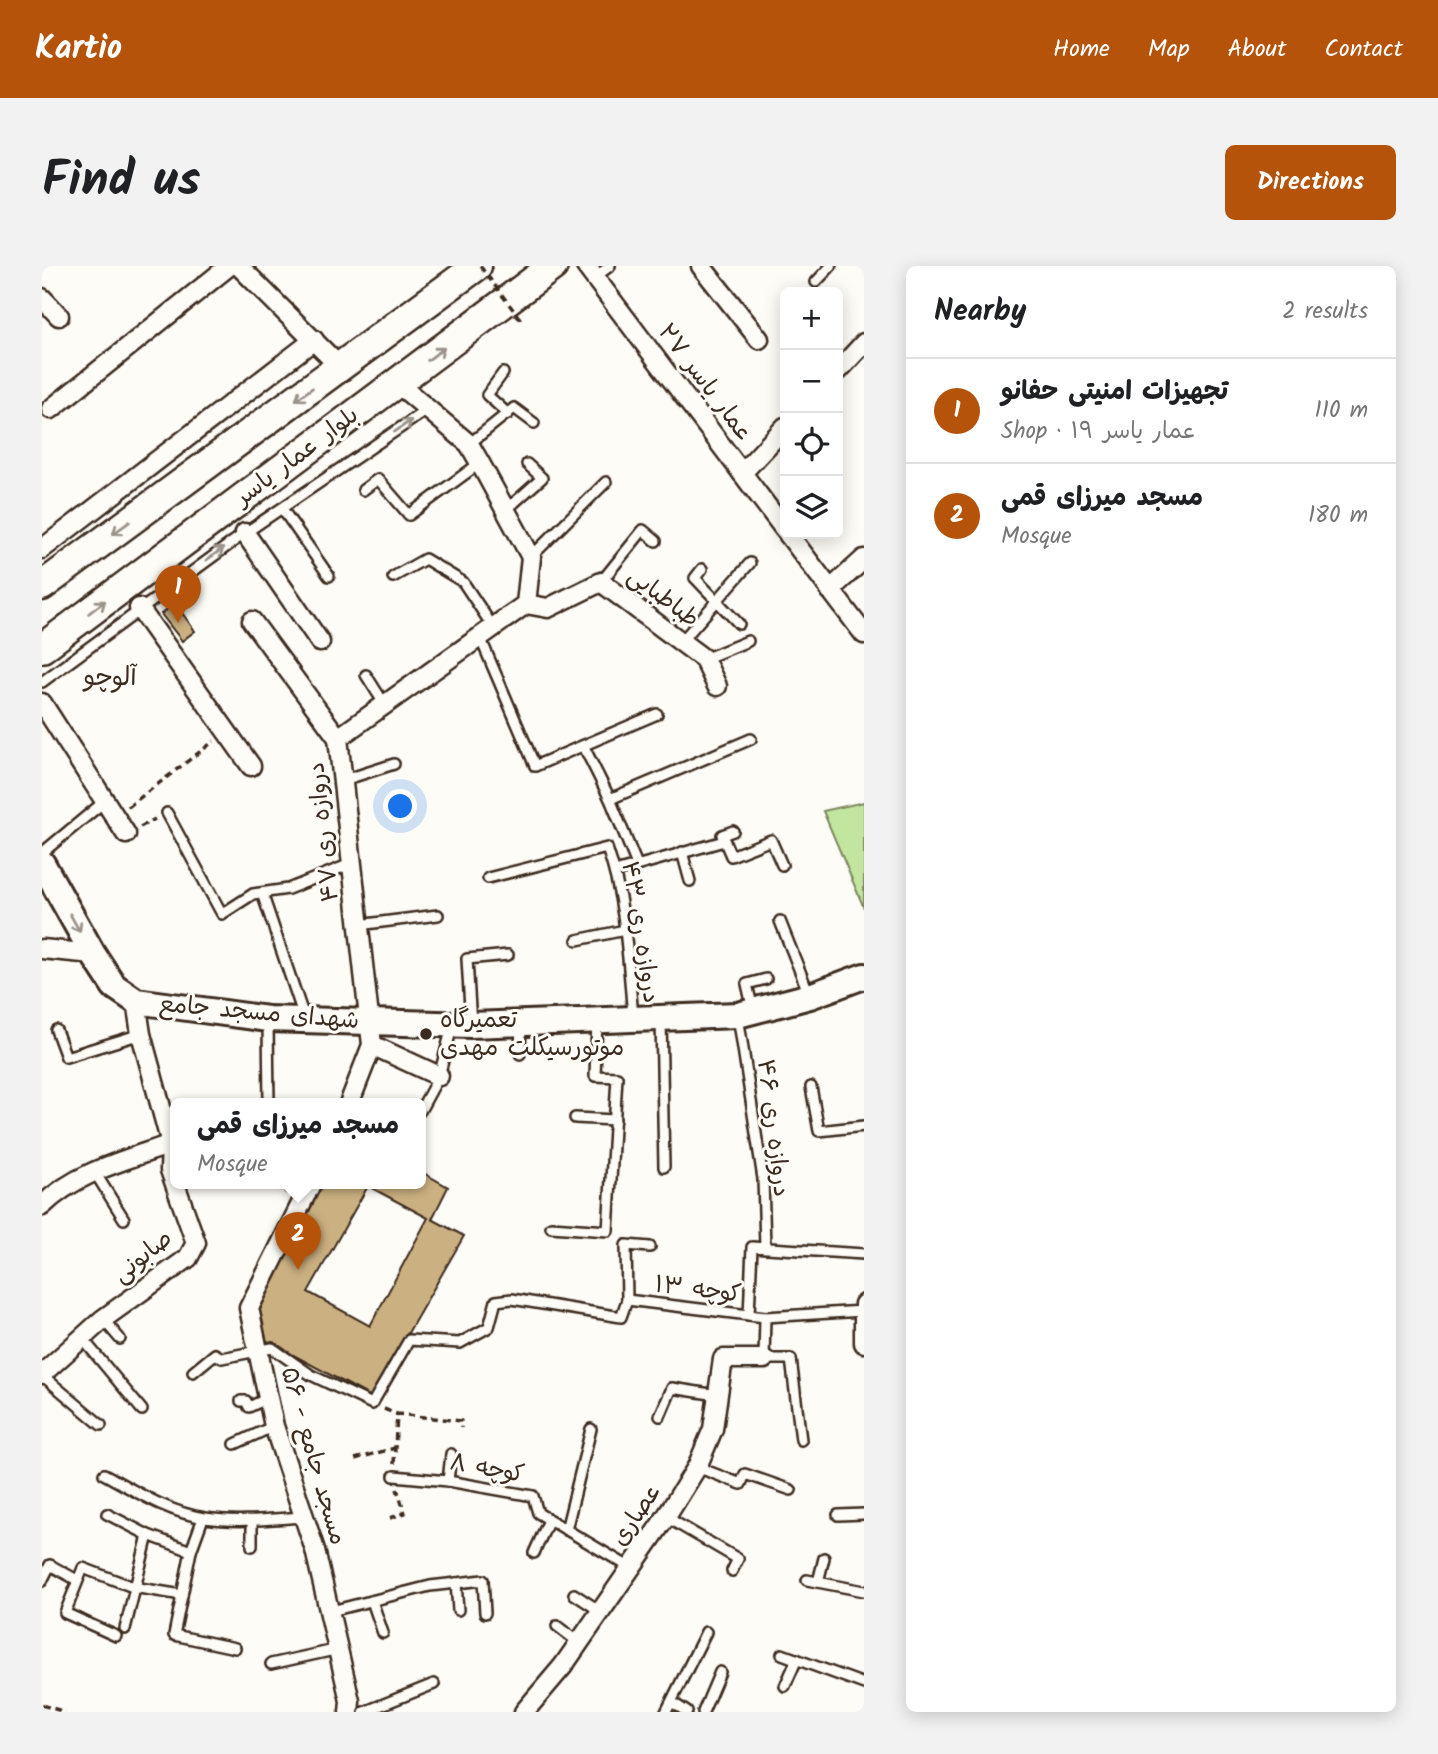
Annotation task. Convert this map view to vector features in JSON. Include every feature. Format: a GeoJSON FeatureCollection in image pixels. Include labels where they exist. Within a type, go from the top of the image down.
{"type":"FeatureCollection","features":[{"type":"Feature","properties":{"kind":"main road","name":"بلوار عمار یاسر"},"geometry":{"type":"LineString","coordinates":[[42,648],[552,266]]}},
{"type":"Feature","properties":{"kind":"main road","name":"بلوار عمار یاسر"},"geometry":{"type":"LineString","coordinates":[[42,586],[340,367],[467,269]]}},
{"type":"Feature","properties":{"kind":"main road"},"geometry":{"type":"LineString","coordinates":[[42,863],[93,954]]}},
{"type":"Feature","properties":{"kind":"main road","name":"شهدای مسجد جامع"},"geometry":{"type":"LineString","coordinates":[[93,954],[114,986],[136,1001],[268,1019],[305,1020],[370,1035],[462,1025],[746,1013],[810,996],[864,976]]}},
{"type":"Feature","properties":{"kind":"street"},"geometry":{"type":"LineString","coordinates":[[51,409],[229,266]]}},
{"type":"Feature","properties":{"kind":"street"},"geometry":{"type":"LineString","coordinates":[[239,266],[340,367]]}},
{"type":"Feature","properties":{"kind":"street"},"geometry":{"type":"LineString","coordinates":[[701,266],[759,340]]}},
{"type":"Feature","properties":{"kind":"street","name":"عمار یاسر ۲۷"},"geometry":{"type":"LineString","coordinates":[[590,272],[780,523]]}},
{"type":"Feature","properties":{"kind":"street"},"geometry":{"type":"LineString","coordinates":[[42,298],[59,316]]}},
{"type":"Feature","properties":{"kind":"street"},"geometry":{"type":"LineString","coordinates":[[42,549],[314,340]]}},
{"type":"Feature","properties":{"kind":"street"},"geometry":{"type":"LineString","coordinates":[[843,366],[864,343]]}},
{"type":"Feature","properties":{"kind":"street"},"geometry":{"type":"LineString","coordinates":[[338,738],[526,604],[531,557],[469,444],[397,383]]}},
{"type":"Feature","properties":{"kind":"street"},"geometry":{"type":"LineString","coordinates":[[742,472],[780,432]]}},
{"type":"Feature","properties":{"kind":"street"},"geometry":{"type":"LineString","coordinates":[[245,533],[320,642]]}},
{"type":"Feature","properties":{"kind":"street","name":"عمار یاسر ۲۷"},"geometry":{"type":"LineString","coordinates":[[792,539],[864,634]]}},
{"type":"Feature","properties":{"kind":"street"},"geometry":{"type":"LineString","coordinates":[[831,590],[864,559]]}},
{"type":"Feature","properties":{"kind":"street","name":"طباطبایی"},"geometry":{"type":"LineString","coordinates":[[526,604],[548,608],[601,582],[704,659],[717,685]]}},
{"type":"Feature","properties":{"kind":"street"},"geometry":{"type":"LineString","coordinates":[[139,608],[251,766]]}},
{"type":"Feature","properties":{"kind":"street","name":"دروازه ری ۴۷"},"geometry":{"type":"LineString","coordinates":[[252,621],[338,738],[370,1035]]}},
{"type":"Feature","properties":{"kind":"street"},"geometry":{"type":"LineString","coordinates":[[42,703],[126,834]]}},
{"type":"Feature","properties":{"kind":"street"},"geometry":{"type":"LineString","coordinates":[[42,949],[93,954]]}},
{"type":"Feature","properties":{"kind":"street","name":"صابونی"},"geometry":{"type":"LineString","coordinates":[[136,1001],[141,1034],[170,1140]]}},
{"type":"Feature","properties":{"kind":"street"},"geometry":{"type":"LineString","coordinates":[[350,1098],[370,1035],[439,1076]]}},
{"type":"Feature","properties":{"kind":"street"},"geometry":{"type":"LineString","coordinates":[[42,1206],[56,1192],[94,1171],[170,1144]]}},
{"type":"Feature","properties":{"kind":"street","name":"صابونی"},"geometry":{"type":"LineString","coordinates":[[42,1374],[103,1319],[188,1258],[196,1243],[177,1189]]}},
{"type":"Feature","properties":{"kind":"street","name":"۵۶ - مسجد جامع"},"geometry":{"type":"LineString","coordinates":[[308,1189],[251,1299],[249,1308],[274,1426],[331,1611],[349,1712]]}},
{"type":"Feature","properties":{"kind":"street"},"geometry":{"type":"LineString","coordinates":[[864,1308],[864,1343]]}},
{"type":"Feature","properties":{"kind":"street","name":"عصاری"},"geometry":{"type":"LineString","coordinates":[[524,1712],[631,1568],[697,1467],[713,1429],[723,1359],[765,1359]]}},
{"type":"Feature","properties":{"kind":"lane"},"geometry":{"type":"LineString","coordinates":[[590,272],[610,266]]}},
{"type":"Feature","properties":{"kind":"lane"},"geometry":{"type":"LineString","coordinates":[[816,282],[831,266]]}},
{"type":"Feature","properties":{"kind":"lane"},"geometry":{"type":"LineString","coordinates":[[503,373],[487,395],[508,414]]}},
{"type":"Feature","properties":{"kind":"lane"},"geometry":{"type":"LineString","coordinates":[[469,444],[514,408],[534,423]]}},
{"type":"Feature","properties":{"kind":"lane"},"geometry":{"type":"LineString","coordinates":[[42,682],[139,608],[245,533],[283,510],[428,410]]}},
{"type":"Feature","properties":{"kind":"lane"},"geometry":{"type":"LineString","coordinates":[[363,490],[378,479],[409,515],[480,463]]}},
{"type":"Feature","properties":{"kind":"lane"},"geometry":{"type":"LineString","coordinates":[[506,510],[542,478],[527,464]]}},
{"type":"Feature","properties":{"kind":"lane"},"geometry":{"type":"LineString","coordinates":[[531,557],[606,482]]}},
{"type":"Feature","properties":{"kind":"lane"},"geometry":{"type":"LineString","coordinates":[[283,510],[328,576]]}},
{"type":"Feature","properties":{"kind":"lane"},"geometry":{"type":"LineString","coordinates":[[601,582],[643,530],[656,541]]}},
{"type":"Feature","properties":{"kind":"lane"},"geometry":{"type":"LineString","coordinates":[[393,577],[425,559],[463,582],[486,632],[535,766],[657,714]]}},
{"type":"Feature","properties":{"kind":"lane"},"geometry":{"type":"LineString","coordinates":[[681,642],[750,563]]}},
{"type":"Feature","properties":{"kind":"lane"},"geometry":{"type":"LineString","coordinates":[[702,569],[695,578],[739,624]]}},
{"type":"Feature","properties":{"kind":"lane"},"geometry":{"type":"LineString","coordinates":[[704,659],[748,641]]}},
{"type":"Feature","properties":{"kind":"lane"},"geometry":{"type":"LineString","coordinates":[[366,675],[384,705]]}},
{"type":"Feature","properties":{"kind":"lane"},"geometry":{"type":"LineString","coordinates":[[610,799],[751,739]]}},
{"type":"Feature","properties":{"kind":"lane"},"geometry":{"type":"LineString","coordinates":[[584,747],[610,799],[636,866]]}},
{"type":"Feature","properties":{"kind":"lane"},"geometry":{"type":"LineString","coordinates":[[344,780],[394,764]]}},
{"type":"Feature","properties":{"kind":"lane"},"geometry":{"type":"LineString","coordinates":[[42,853],[105,801]]}},
{"type":"Feature","properties":{"kind":"lane"},"geometry":{"type":"LineString","coordinates":[[167,813],[222,914],[253,894],[288,889],[353,863]]}},
{"type":"Feature","properties":{"kind":"lane"},"geometry":{"type":"LineString","coordinates":[[733,831],[722,835],[731,856],[771,840],[782,866]]}},
{"type":"Feature","properties":{"kind":"lane"},"geometry":{"type":"LineString","coordinates":[[615,872],[724,841]]}},
{"type":"Feature","properties":{"kind":"lane","name":"دروازه ری ۴۳"},"geometry":{"type":"LineString","coordinates":[[488,878],[607,848],[615,872],[625,930],[634,1018]]}},
{"type":"Feature","properties":{"kind":"lane"},"geometry":{"type":"LineString","coordinates":[[682,852],[690,881]]}},
{"type":"Feature","properties":{"kind":"lane"},"geometry":{"type":"LineString","coordinates":[[262,893],[305,1020]]}},
{"type":"Feature","properties":{"kind":"lane"},"geometry":{"type":"LineString","coordinates":[[358,925],[438,915]]}},
{"type":"Feature","properties":{"kind":"lane"},"geometry":{"type":"LineString","coordinates":[[780,921],[810,996]]}},
{"type":"Feature","properties":{"kind":"lane"},"geometry":{"type":"LineString","coordinates":[[577,940],[625,930]]}},
{"type":"Feature","properties":{"kind":"lane"},"geometry":{"type":"LineString","coordinates":[[426,1101],[462,1025],[467,959],[508,955]]}},
{"type":"Feature","properties":{"kind":"lane","name":"دروازه ری ۴۶"},"geometry":{"type":"LineString","coordinates":[[765,1247],[763,1179],[746,1013],[747,984],[766,979]]}},
{"type":"Feature","properties":{"kind":"lane"},"geometry":{"type":"LineString","coordinates":[[661,1018],[664,1167]]}},
{"type":"Feature","properties":{"kind":"lane"},"geometry":{"type":"LineString","coordinates":[[268,1019],[269,1098]]}},
{"type":"Feature","properties":{"kind":"lane"},"geometry":{"type":"LineString","coordinates":[[551,1227],[608,1231],[617,1077],[595,1076],[597,1019]]}},
{"type":"Feature","properties":{"kind":"lane"},"geometry":{"type":"LineString","coordinates":[[520,1054],[521,1022]]}},
{"type":"Feature","properties":{"kind":"lane"},"geometry":{"type":"LineString","coordinates":[[56,1030],[66,1057],[141,1034]]}},
{"type":"Feature","properties":{"kind":"lane"},"geometry":{"type":"LineString","coordinates":[[811,1087],[819,1131],[864,1126]]}},
{"type":"Feature","properties":{"kind":"lane"},"geometry":{"type":"LineString","coordinates":[[575,1118],[615,1120]]}},
{"type":"Feature","properties":{"kind":"lane"},"geometry":{"type":"LineString","coordinates":[[94,1171],[124,1219]]}},
{"type":"Feature","properties":{"kind":"lane"},"geometry":{"type":"LineString","coordinates":[[193,1372],[215,1354],[222,1358],[257,1348],[272,1348],[311,1375],[372,1404],[409,1340],[469,1341],[489,1327],[496,1301],[512,1299],[617,1318],[624,1314],[626,1300],[626,1245],[650,1247]]}},
{"type":"Feature","properties":{"kind":"lane"},"geometry":{"type":"LineString","coordinates":[[749,1315],[752,1247],[864,1254]]}},
{"type":"Feature","properties":{"kind":"lane","name":"کوچه ۱۳"},"geometry":{"type":"LineString","coordinates":[[626,1300],[765,1317],[864,1308]]}},
{"type":"Feature","properties":{"kind":"lane"},"geometry":{"type":"LineString","coordinates":[[765,1317],[765,1359],[790,1359],[801,1440]]}},
{"type":"Feature","properties":{"kind":"lane"},"geometry":{"type":"LineString","coordinates":[[103,1319],[120,1339]]}},
{"type":"Feature","properties":{"kind":"lane"},"geometry":{"type":"LineString","coordinates":[[82,1338],[142,1410]]}},
{"type":"Feature","properties":{"kind":"lane"},"geometry":{"type":"LineString","coordinates":[[42,1374],[101,1425]]}},
{"type":"Feature","properties":{"kind":"lane"},"geometry":{"type":"LineString","coordinates":[[660,1416],[672,1388],[717,1395]]}},
{"type":"Feature","properties":{"kind":"lane"},"geometry":{"type":"LineString","coordinates":[[241,1401],[246,1401],[249,1407],[268,1398]]}},
{"type":"Feature","properties":{"kind":"lane"},"geometry":{"type":"LineString","coordinates":[[235,1444],[274,1426]]}},
{"type":"Feature","properties":{"kind":"lane"},"geometry":{"type":"LineString","coordinates":[[566,1530],[591,1429]]}},
{"type":"Feature","properties":{"kind":"lane"},"geometry":{"type":"LineString","coordinates":[[448,1481],[451,1454]]}},
{"type":"Feature","properties":{"kind":"lane"},"geometry":{"type":"LineString","coordinates":[[697,1467],[741,1484],[745,1474],[790,1490]]}},
{"type":"Feature","properties":{"kind":"lane"},"geometry":{"type":"LineString","coordinates":[[104,1474],[152,1500],[203,1518],[252,1521],[304,1517]]}},
{"type":"Feature","properties":{"kind":"lane","name":"کوچه ۸"},"geometry":{"type":"LineString","coordinates":[[394,1476],[448,1481],[533,1496],[538,1513],[631,1568]]}},
{"type":"Feature","properties":{"kind":"lane"},"geometry":{"type":"LineString","coordinates":[[107,1514],[148,1535],[191,1551]]}},
{"type":"Feature","properties":{"kind":"lane"},"geometry":{"type":"LineString","coordinates":[[838,1515],[864,1514]]}},
{"type":"Feature","properties":{"kind":"lane"},"geometry":{"type":"LineString","coordinates":[[666,1517],[738,1559],[732,1571]]}},
{"type":"Feature","properties":{"kind":"lane"},"geometry":{"type":"LineString","coordinates":[[203,1518],[191,1551],[174,1635],[235,1648]]}},
{"type":"Feature","properties":{"kind":"lane"},"geometry":{"type":"LineString","coordinates":[[534,1553],[549,1520]]}},
{"type":"Feature","properties":{"kind":"lane"},"geometry":{"type":"LineString","coordinates":[[252,1521],[252,1546]]}},
{"type":"Feature","properties":{"kind":"lane"},"geometry":{"type":"LineString","coordinates":[[125,1629],[133,1587],[148,1535]]}},
{"type":"Feature","properties":{"kind":"lane"},"geometry":{"type":"LineString","coordinates":[[818,1582],[824,1558]]}},
{"type":"Feature","properties":{"kind":"lane"},"geometry":{"type":"LineString","coordinates":[[42,1581],[50,1565],[77,1580]]}},
{"type":"Feature","properties":{"kind":"lane"},"geometry":{"type":"LineString","coordinates":[[116,1636],[65,1613],[83,1568],[133,1587],[182,1595]]}},
{"type":"Feature","properties":{"kind":"lane"},"geometry":{"type":"LineString","coordinates":[[331,1611],[456,1583],[482,1580],[485,1613]]}},
{"type":"Feature","properties":{"kind":"lane"},"geometry":{"type":"LineString","coordinates":[[807,1580],[864,1591]]}},
{"type":"Feature","properties":{"kind":"lane"},"geometry":{"type":"LineString","coordinates":[[456,1583],[458,1610]]}},
{"type":"Feature","properties":{"kind":"lane"},"geometry":{"type":"LineString","coordinates":[[574,1594],[600,1611]]}},
{"type":"Feature","properties":{"kind":"lane"},"geometry":{"type":"LineString","coordinates":[[372,1601],[383,1633]]}},
{"type":"Feature","properties":{"kind":"lane"},"geometry":{"type":"LineString","coordinates":[[557,1626],[578,1642]]}},
{"type":"Feature","properties":{"kind":"lane"},"geometry":{"type":"LineString","coordinates":[[666,1712],[673,1703],[706,1632]]}},
{"type":"Feature","properties":{"kind":"lane"},"geometry":{"type":"LineString","coordinates":[[271,1664],[339,1649]]}},
{"type":"Feature","properties":{"kind":"lane"},"geometry":{"type":"LineString","coordinates":[[782,1654],[864,1684]]}},
{"type":"Feature","properties":{"kind":"lane"},"geometry":{"type":"LineString","coordinates":[[785,1686],[797,1660]]}},
{"type":"Feature","properties":{"kind":"lane"},"geometry":{"type":"LineString","coordinates":[[704,1712],[720,1672]]}},
{"type":"Feature","properties":{"kind":"lane"},"geometry":{"type":"LineString","coordinates":[[364,1712],[435,1684]]}},
{"type":"Feature","properties":{"kind":"lane"},"geometry":{"type":"LineString","coordinates":[[673,1703],[687,1712]]}},
{"type":"Feature","properties":{"kind":"path"},"geometry":{"type":"LineString","coordinates":[[467,269],[521,320]]}},
{"type":"Feature","properties":{"kind":"path"},"geometry":{"type":"LineString","coordinates":[[115,817],[227,732]]}},
{"type":"Feature","properties":{"kind":"path"},"geometry":{"type":"LineString","coordinates":[[126,834],[167,813]]}},
{"type":"Feature","properties":{"kind":"path"},"geometry":{"type":"LineString","coordinates":[[372,1404],[397,1413],[461,1421],[461,1428]]}},
{"type":"Feature","properties":{"kind":"path"},"geometry":{"type":"LineString","coordinates":[[355,1459],[395,1448]]}},
{"type":"Feature","properties":{"kind":"path"},"geometry":{"type":"LineString","coordinates":[[42,1705],[65,1712]]}},
{"type":"Feature","properties":{"kind":"green space"},"geometry":{"type":"Polygon","coordinates":[[[864,802],[864,908],[823,811],[864,802]]]}},
{"type":"Feature","properties":{"kind":"building"},"geometry":{"type":"Polygon","coordinates":[[[175,603],[195,631],[182,641],[161,614],[175,603]]]}},
{"type":"Feature","properties":{"kind":"building"},"geometry":{"type":"Polygon","coordinates":[[[426,1174],[448,1187],[432,1219],[464,1236],[371,1397],[260,1337],[256,1318],[277,1273],[272,1267],[317,1189],[366,1189],[308,1292],[370,1326],[428,1218],[374,1189],[426,1189],[426,1174]]]}},
{"type":"Feature","properties":{"kind":"place","name":"تجهیزات امنیتی حفانو"},"geometry":{"type":"Point","coordinates":[178,623]}},
{"type":"Feature","properties":{"kind":"place","name":"تعمیرگاه موتورسیکلت مهدی"},"geometry":{"type":"Point","coordinates":[426,1034]}},
{"type":"Feature","properties":{"kind":"place","name":"مسجد میرزای قمی"},"geometry":{"type":"Point","coordinates":[298,1270]}},
{"type":"Feature","properties":{"kind":"district","name":"آلوچو"},"geometry":{"type":"Point","coordinates":[110,678]}}]}
